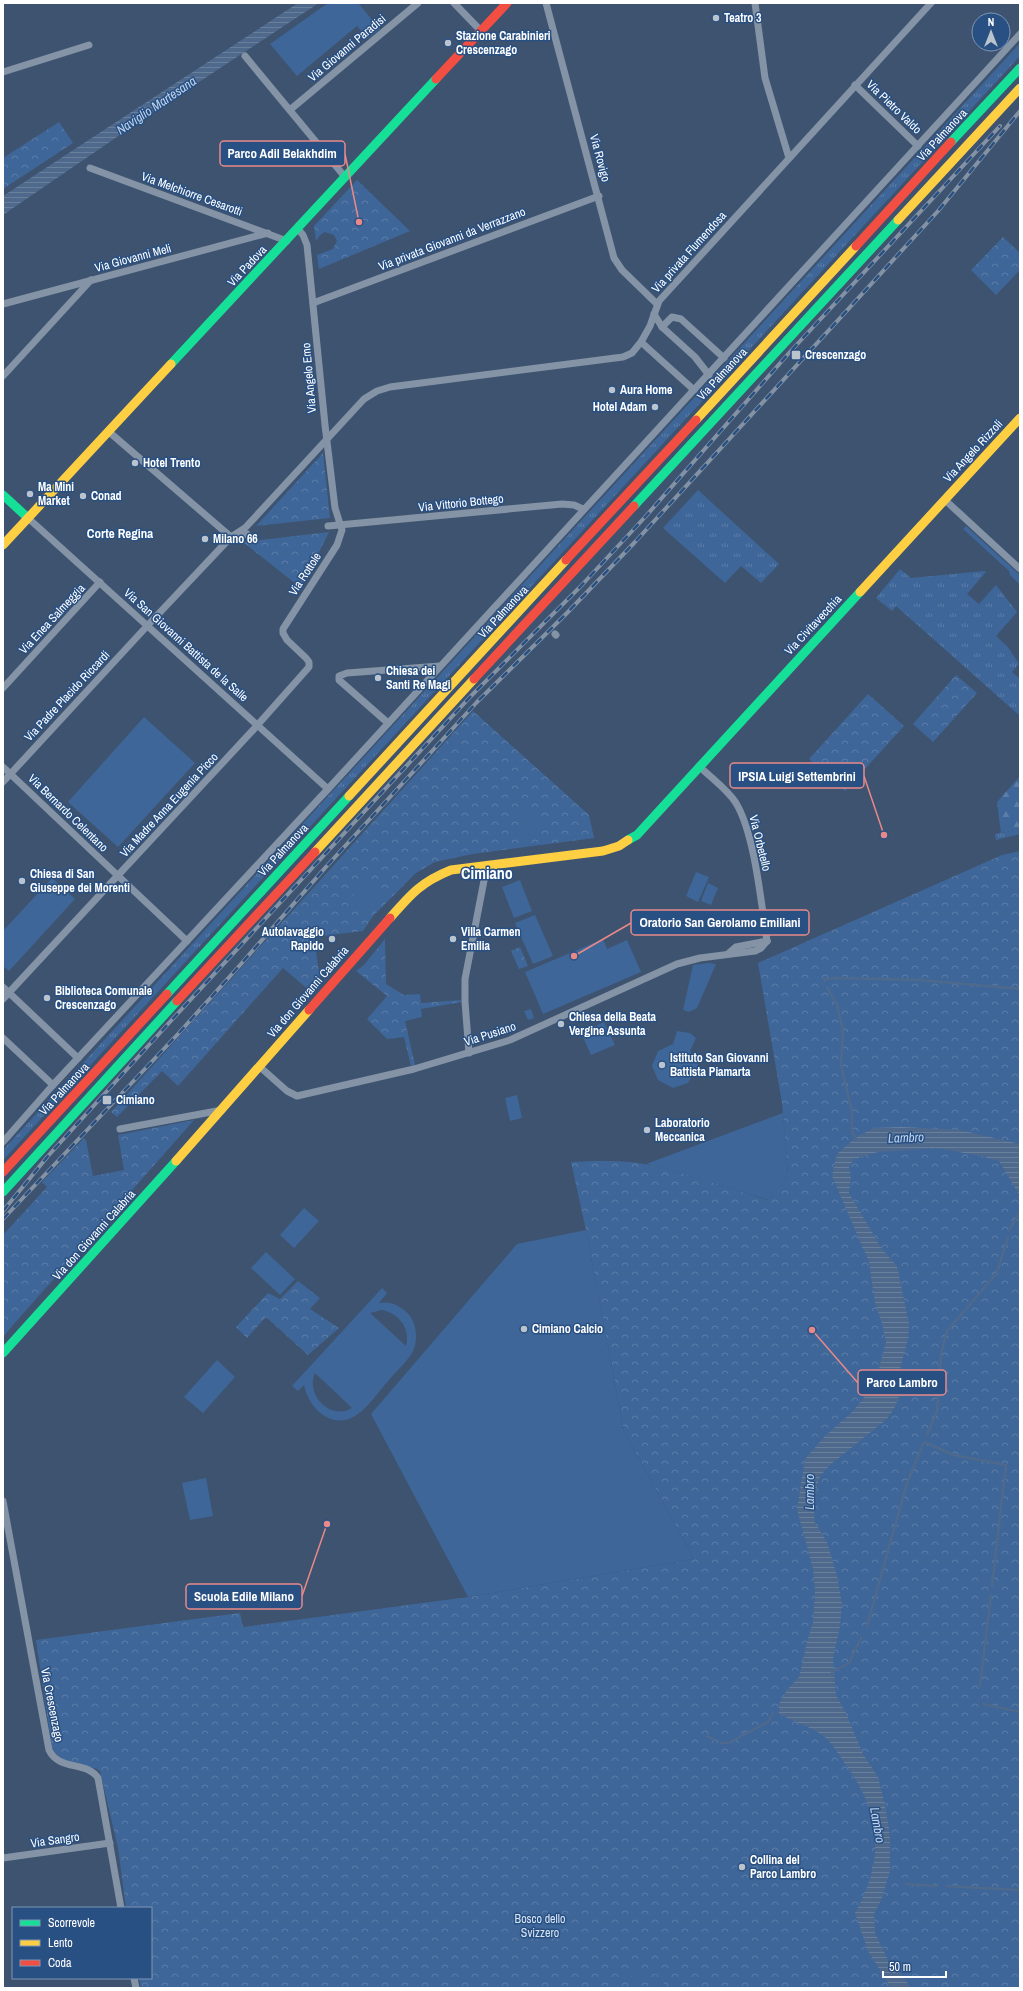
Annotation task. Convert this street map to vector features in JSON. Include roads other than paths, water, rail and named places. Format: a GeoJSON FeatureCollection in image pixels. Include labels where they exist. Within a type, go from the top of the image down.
{"type":"FeatureCollection","features":[{"type":"Feature","properties":{"kind":"main road","name":"Via Padova"},"geometry":{"type":"LineString","coordinates":[[3,545],[507,3]]}},
{"type":"Feature","properties":{"kind":"main road","name":"Via Palmanova"},"geometry":{"type":"LineString","coordinates":[[3,1172],[1020,68]]}},
{"type":"Feature","properties":{"kind":"main road","name":"Via Palmanova"},"geometry":{"type":"LineString","coordinates":[[3,1192],[231,942],[1020,88]]}},
{"type":"Feature","properties":{"kind":"main road","name":"Via Angelo Rizzoli"},"geometry":{"type":"LineString","coordinates":[[945,500],[1020,418]]}},
{"type":"Feature","properties":{"kind":"main road"},"geometry":{"type":"LineString","coordinates":[[3,495],[28,518]]}},
{"type":"Feature","properties":{"kind":"main road","name":"Via Civitavecchia"},"geometry":{"type":"LineString","coordinates":[[699,766],[945,500]]}},
{"type":"Feature","properties":{"kind":"main road","name":"Via don Giovanni Calabria"},"geometry":{"type":"LineString","coordinates":[[3,1353],[222,1110],[418,887],[431,878],[446,872],[487,865],[593,853],[619,846],[634,837],[647,826],[699,766]]}},
{"type":"Feature","properties":{"kind":"street","name":"Via Giovanni Paradisi"},"geometry":{"type":"LineString","coordinates":[[291,110],[418,3]]}},
{"type":"Feature","properties":{"kind":"street"},"geometry":{"type":"LineString","coordinates":[[454,3],[481,31]]}},
{"type":"Feature","properties":{"kind":"street","name":"Via Rovigo"},"geometry":{"type":"LineString","coordinates":[[546,3],[617,263],[624,272],[657,304]]}},
{"type":"Feature","properties":{"kind":"street"},"geometry":{"type":"LineString","coordinates":[[755,3],[765,78],[789,158]]}},
{"type":"Feature","properties":{"kind":"street","name":"Via privata Flumendosa"},"geometry":{"type":"LineString","coordinates":[[231,537],[245,528],[327,437],[364,399],[383,388],[623,357],[632,354],[641,342],[657,304],[931,3]]}},
{"type":"Feature","properties":{"kind":"street","name":"Via Palmanova"},"geometry":{"type":"LineString","coordinates":[[3,1142],[53,1085],[328,789],[583,509],[709,375],[1020,34]]}},
{"type":"Feature","properties":{"kind":"street"},"geometry":{"type":"LineString","coordinates":[[3,72],[88,45]]}},
{"type":"Feature","properties":{"kind":"street"},"geometry":{"type":"LineString","coordinates":[[245,56],[346,177]]}},
{"type":"Feature","properties":{"kind":"street","name":"Via Pietro Valdo"},"geometry":{"type":"LineString","coordinates":[[855,85],[918,146]]}},
{"type":"Feature","properties":{"kind":"street","name":"Via Melchiorre Cesarotti"},"geometry":{"type":"LineString","coordinates":[[90,168],[287,241]]}},
{"type":"Feature","properties":{"kind":"street","name":"Via privata Giovanni da Verrazzano"},"geometry":{"type":"LineString","coordinates":[[313,303],[599,196]]}},
{"type":"Feature","properties":{"kind":"street","name":"Via Angelo Emo"},"geometry":{"type":"LineString","coordinates":[[298,229],[306,243],[335,508],[341,525]]}},
{"type":"Feature","properties":{"kind":"street","name":"Via Giovanni Meli"},"geometry":{"type":"LineString","coordinates":[[3,304],[268,233]]}},
{"type":"Feature","properties":{"kind":"street"},"geometry":{"type":"LineString","coordinates":[[3,376],[91,280]]}},
{"type":"Feature","properties":{"kind":"street","name":"Via Palmanova"},"geometry":{"type":"LineString","coordinates":[[654,314],[662,327],[695,357],[709,375]]}},
{"type":"Feature","properties":{"kind":"street"},"geometry":{"type":"LineString","coordinates":[[662,327],[672,317],[681,319],[724,358]]}},
{"type":"Feature","properties":{"kind":"street","name":"Via Palmanova"},"geometry":{"type":"LineString","coordinates":[[641,342],[694,390]]}},
{"type":"Feature","properties":{"kind":"street"},"geometry":{"type":"LineString","coordinates":[[108,431],[231,537],[247,534]]}},
{"type":"Feature","properties":{"kind":"street"},"geometry":{"type":"LineString","coordinates":[[945,500],[1020,569]]}},
{"type":"Feature","properties":{"kind":"street","name":"Via Vittorio Bottego"},"geometry":{"type":"LineString","coordinates":[[328,526],[562,504],[574,505],[583,509]]}},
{"type":"Feature","properties":{"kind":"street","name":"Via San Giovanni Battista de la Salle"},"geometry":{"type":"LineString","coordinates":[[28,518],[148,624],[328,789]]}},
{"type":"Feature","properties":{"kind":"street","name":"Via Rottole"},"geometry":{"type":"LineString","coordinates":[[309,664],[306,658],[287,640],[283,633],[284,626],[339,543],[342,530],[341,525]]}},
{"type":"Feature","properties":{"kind":"street","name":"Via Padre Placido Riccardi"},"geometry":{"type":"LineString","coordinates":[[3,782],[148,624],[231,537]]}},
{"type":"Feature","properties":{"kind":"street","name":"Via Enea Salmeggia"},"geometry":{"type":"LineString","coordinates":[[3,688],[100,582]]}},
{"type":"Feature","properties":{"kind":"street","name":"Via Madre Anna Eugenia Picco"},"geometry":{"type":"LineString","coordinates":[[3,999],[258,725],[306,671],[309,664]]}},
{"type":"Feature","properties":{"kind":"street"},"geometry":{"type":"LineString","coordinates":[[388,723],[339,680],[339,676],[347,673],[440,666]]}},
{"type":"Feature","properties":{"kind":"street","name":"Via Orbetello"},"geometry":{"type":"LineString","coordinates":[[699,766],[732,798],[744,819],[752,851],[767,941]]}},
{"type":"Feature","properties":{"kind":"street","name":"Via Bernardo Celentano"},"geometry":{"type":"LineString","coordinates":[[3,767],[187,941]]}},
{"type":"Feature","properties":{"kind":"street"},"geometry":{"type":"LineString","coordinates":[[469,1053],[464,1002],[465,979],[487,865]]}},
{"type":"Feature","properties":{"kind":"street","name":"Via Pusiano"},"geometry":{"type":"LineString","coordinates":[[260,1066],[287,1092],[299,1096],[398,1073],[469,1053],[523,1035],[672,966],[696,959],[728,954],[736,947],[767,941]]}},
{"type":"Feature","properties":{"kind":"street"},"geometry":{"type":"LineString","coordinates":[[3,987],[78,1058]]}},
{"type":"Feature","properties":{"kind":"street"},"geometry":{"type":"LineString","coordinates":[[3,1038],[53,1085]]}},
{"type":"Feature","properties":{"kind":"street"},"geometry":{"type":"LineString","coordinates":[[120,1129],[222,1110]]}},
{"type":"Feature","properties":{"kind":"street","name":"Via Crescenzago"},"geometry":{"type":"LineString","coordinates":[[3,1501],[49,1750],[57,1760],[70,1766],[88,1770],[96,1776],[100,1785],[121,1907]]}},
{"type":"Feature","properties":{"kind":"street","name":"Via Sangro"},"geometry":{"type":"LineString","coordinates":[[3,1858],[110,1843]]}},
{"type":"Feature","properties":{"kind":"water","name":"Naviglio Martesana"},"geometry":{"type":"Polygon","coordinates":[[[298,3],[319,3],[152,113],[3,215],[3,196],[298,3]]]}},
{"type":"Feature","properties":{"kind":"water","name":"Lambro"},"geometry":{"type":"Polygon","coordinates":[[[902,1127],[960,1130],[1020,1144],[1020,1196],[999,1161],[981,1156],[936,1148],[878,1152],[854,1159],[849,1167],[851,1178],[849,1193],[882,1249],[897,1266],[909,1324],[908,1339],[900,1369],[900,1394],[895,1407],[887,1419],[830,1465],[820,1476],[817,1486],[814,1515],[815,1523],[827,1542],[836,1572],[842,1602],[840,1626],[833,1659],[836,1695],[845,1711],[863,1754],[878,1777],[890,1835],[890,1871],[882,1898],[874,1914],[875,1933],[888,1960],[906,1980],[909,1988],[891,1988],[868,1951],[855,1913],[865,1893],[875,1855],[873,1820],[867,1802],[858,1784],[828,1740],[816,1731],[779,1714],[779,1704],[787,1690],[799,1677],[813,1622],[815,1591],[813,1569],[797,1509],[805,1459],[825,1436],[852,1412],[870,1390],[876,1380],[886,1342],[882,1323],[875,1303],[869,1262],[832,1176],[837,1154],[855,1138],[874,1128],[902,1127]]]}},
{"type":"Feature","properties":{"kind":"waterway"},"geometry":{"type":"LineString","coordinates":[[825,981],[824,979],[838,978],[920,980],[1020,989]]}},
{"type":"Feature","properties":{"kind":"waterway"},"geometry":{"type":"LineString","coordinates":[[827,987],[837,1005],[843,1031],[841,1065],[852,1111],[852,1132],[857,1140]]}},
{"type":"Feature","properties":{"kind":"waterway"},"geometry":{"type":"LineString","coordinates":[[1009,1230],[1020,1212]]}},
{"type":"Feature","properties":{"kind":"waterway"},"geometry":{"type":"LineString","coordinates":[[927,1435],[937,1411],[941,1354],[947,1331],[997,1273],[1008,1237]]}},
{"type":"Feature","properties":{"kind":"waterway"},"geometry":{"type":"LineString","coordinates":[[867,1626],[907,1483],[924,1442],[954,1455],[1006,1465],[992,1586]]}},
{"type":"Feature","properties":{"kind":"waterway"},"geometry":{"type":"LineString","coordinates":[[980,1686],[991,1595]]}},
{"type":"Feature","properties":{"kind":"waterway"},"geometry":{"type":"LineString","coordinates":[[832,1672],[849,1663],[861,1638]]}},
{"type":"Feature","properties":{"kind":"waterway"},"geometry":{"type":"LineString","coordinates":[[983,1704],[1020,1712]]}},
{"type":"Feature","properties":{"kind":"waterway"},"geometry":{"type":"LineString","coordinates":[[721,1743],[728,1743],[768,1722],[773,1713]]}},
{"type":"Feature","properties":{"kind":"waterway"},"geometry":{"type":"LineString","coordinates":[[707,1736],[714,1740]]}},
{"type":"Feature","properties":{"kind":"waterway"},"geometry":{"type":"LineString","coordinates":[[906,1884],[937,1886]]}},
{"type":"Feature","properties":{"kind":"waterway"},"geometry":{"type":"LineString","coordinates":[[946,1886],[1020,1890]]}},
{"type":"Feature","properties":{"kind":"railway"},"geometry":{"type":"LineString","coordinates":[[3,1219],[178,1034],[325,868],[477,702],[567,613],[635,542],[938,211],[1020,111]]}},
{"type":"Feature","properties":{"kind":"railway"},"geometry":{"type":"LineString","coordinates":[[3,1211],[48,1156],[168,1024],[471,696],[580,587],[646,516],[789,353],[1000,126]]}},
{"type":"Feature","properties":{"kind":"place","name":"Teatro 3"},"geometry":{"type":"Point","coordinates":[716,18]}},
{"type":"Feature","properties":{"kind":"place","name":"Stazione Carabinieri Crescenzago"},"geometry":{"type":"Point","coordinates":[448,43]}},
{"type":"Feature","properties":{"kind":"place","name":"Parco Adil Belakhdim"},"geometry":{"type":"Point","coordinates":[359,222]}},
{"type":"Feature","properties":{"kind":"place","name":"Crescenzago"},"geometry":{"type":"Point","coordinates":[796,355]}},
{"type":"Feature","properties":{"kind":"place","name":"Aura Home"},"geometry":{"type":"Point","coordinates":[612,390]}},
{"type":"Feature","properties":{"kind":"place","name":"Hotel Adam"},"geometry":{"type":"Point","coordinates":[655,407]}},
{"type":"Feature","properties":{"kind":"place","name":"Hotel Trento"},"geometry":{"type":"Point","coordinates":[135,463]}},
{"type":"Feature","properties":{"kind":"place","name":"Ma Mini Market"},"geometry":{"type":"Point","coordinates":[30,494]}},
{"type":"Feature","properties":{"kind":"place","name":"Conad"},"geometry":{"type":"Point","coordinates":[83,496]}},
{"type":"Feature","properties":{"kind":"place","name":"Milano 66"},"geometry":{"type":"Point","coordinates":[205,539]}},
{"type":"Feature","properties":{"kind":"place","name":"Chiesa dei Santi Re Magi"},"geometry":{"type":"Point","coordinates":[378,678]}},
{"type":"Feature","properties":{"kind":"place","name":"IPSIA Luigi Settembrini"},"geometry":{"type":"Point","coordinates":[884,835]}},
{"type":"Feature","properties":{"kind":"place","name":"Chiesa di San Giuseppe dei Morenti"},"geometry":{"type":"Point","coordinates":[22,881]}},
{"type":"Feature","properties":{"kind":"place","name":"Autolavaggio Rapido"},"geometry":{"type":"Point","coordinates":[332,939]}},
{"type":"Feature","properties":{"kind":"place","name":"Villa Carmen Emilia"},"geometry":{"type":"Point","coordinates":[453,939]}},
{"type":"Feature","properties":{"kind":"place","name":"Oratorio San Gerolamo Emiliani"},"geometry":{"type":"Point","coordinates":[574,956]}},
{"type":"Feature","properties":{"kind":"place","name":"Biblioteca Comunale Crescenzago"},"geometry":{"type":"Point","coordinates":[47,998]}},
{"type":"Feature","properties":{"kind":"place","name":"Chiesa della Beata Vergine Assunta"},"geometry":{"type":"Point","coordinates":[561,1024]}},
{"type":"Feature","properties":{"kind":"place","name":"Istituto San Giovanni Battista Piamarta"},"geometry":{"type":"Point","coordinates":[662,1065]}},
{"type":"Feature","properties":{"kind":"place","name":"Cimiano"},"geometry":{"type":"Point","coordinates":[107,1100]}},
{"type":"Feature","properties":{"kind":"place","name":"Laboratorio Meccanica"},"geometry":{"type":"Point","coordinates":[647,1130]}},
{"type":"Feature","properties":{"kind":"place","name":"Cimiano Calcio"},"geometry":{"type":"Point","coordinates":[524,1329]}},
{"type":"Feature","properties":{"kind":"place","name":"Parco Lambro"},"geometry":{"type":"Point","coordinates":[812,1330]}},
{"type":"Feature","properties":{"kind":"place","name":"Scuola Edile Milano"},"geometry":{"type":"Point","coordinates":[327,1524]}},
{"type":"Feature","properties":{"kind":"place","name":"Collina del Parco Lambro"},"geometry":{"type":"Point","coordinates":[742,1867]}},
{"type":"Feature","properties":{"kind":"district","name":"Corte Regina"},"geometry":{"type":"Point","coordinates":[120,533]}},
{"type":"Feature","properties":{"kind":"district","name":"Cimiano"},"geometry":{"type":"Point","coordinates":[487,873]}},
{"type":"Feature","properties":{"kind":"park label","name":"Bosco dello Svizzero"},"geometry":{"type":"Point","coordinates":[540,1926]}}]}
